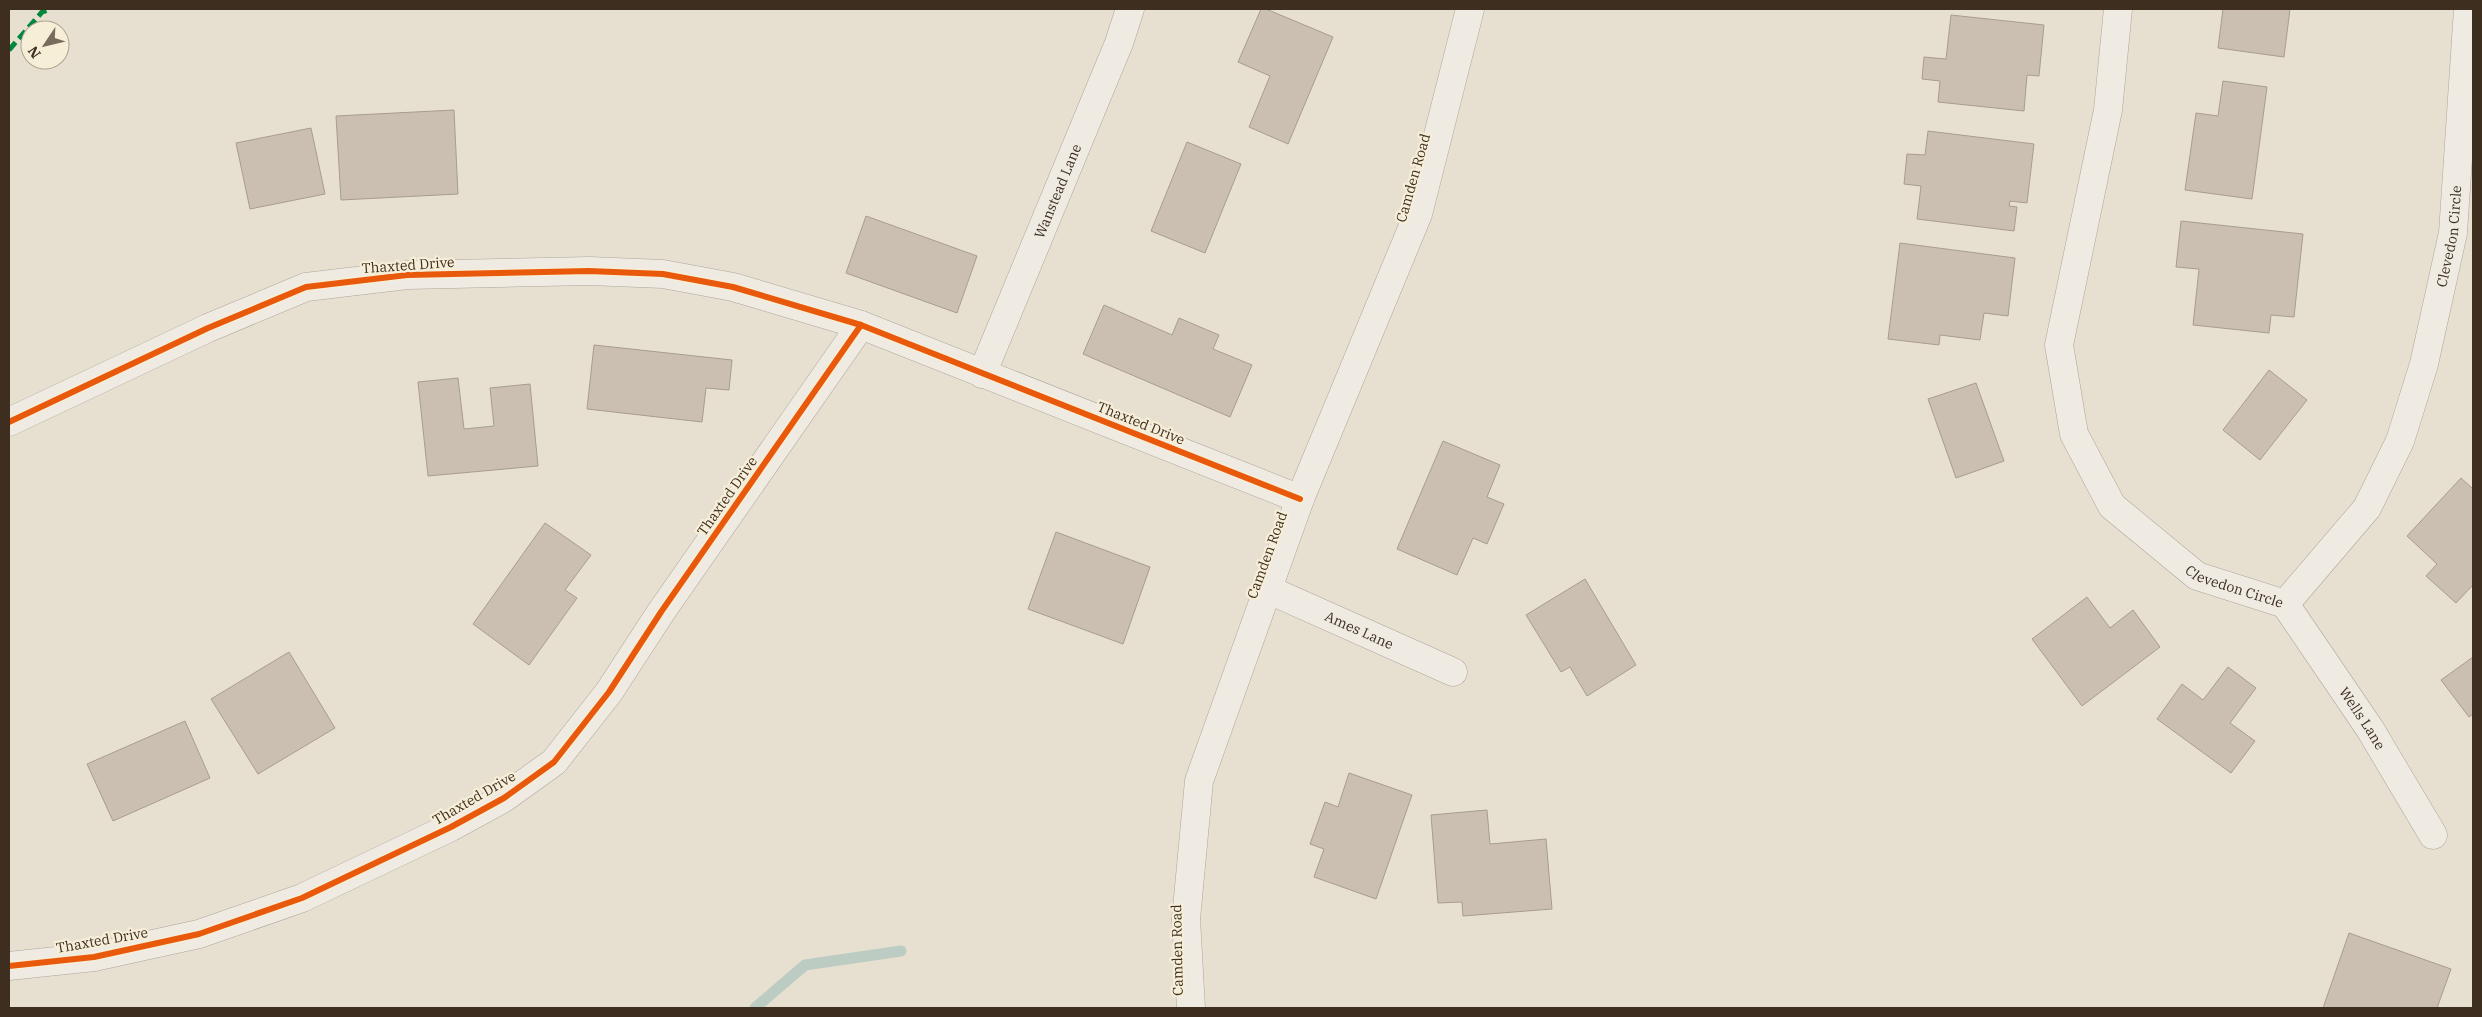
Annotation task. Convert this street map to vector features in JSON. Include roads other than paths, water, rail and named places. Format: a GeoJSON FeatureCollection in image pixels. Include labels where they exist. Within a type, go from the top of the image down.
{"type":"FeatureCollection","features":[{"type":"Feature","properties":{"kind":"street","name":"Wanstead Lane"},"geometry":{"type":"LineString","coordinates":[[982,374],[1119,43],[1130,9]]}},
{"type":"Feature","properties":{"kind":"street","name":"Camden Road"},"geometry":{"type":"LineString","coordinates":[[1191,1008],[1186,919],[1199,781],[1300,499],[1418,214],[1470,9]]}},
{"type":"Feature","properties":{"kind":"street","name":"Clevedon Circle"},"geometry":{"type":"LineString","coordinates":[[2118,9],[2108,110],[2059,345],[2074,434],[2112,506],[2197,576],[2285,604],[2367,508],[2400,441],[2424,364],[2453,233],[2468,9]]}},
{"type":"Feature","properties":{"kind":"street","name":"Thaxted Drive"},"geometry":{"type":"LineString","coordinates":[[9,422],[208,328],[306,287],[407,275],[589,271],[663,274],[733,288],[861,325],[1300,499]]}},
{"type":"Feature","properties":{"kind":"street","name":"Thaxted Drive"},"geometry":{"type":"LineString","coordinates":[[9,966],[94,957],[199,934],[302,898],[451,828],[504,798],[554,762],[609,692],[666,604],[861,325]]}},
{"type":"Feature","properties":{"kind":"street","name":"Ames Lane"},"geometry":{"type":"LineString","coordinates":[[1267,589],[1452,672]]}},
{"type":"Feature","properties":{"kind":"street","name":"Wells Lane"},"geometry":{"type":"LineString","coordinates":[[2285,604],[2370,729],[2433,835]]}},
{"type":"Feature","properties":{"kind":"waterway"},"geometry":{"type":"LineString","coordinates":[[755,1008],[805,965],[901,951]]}}]}
